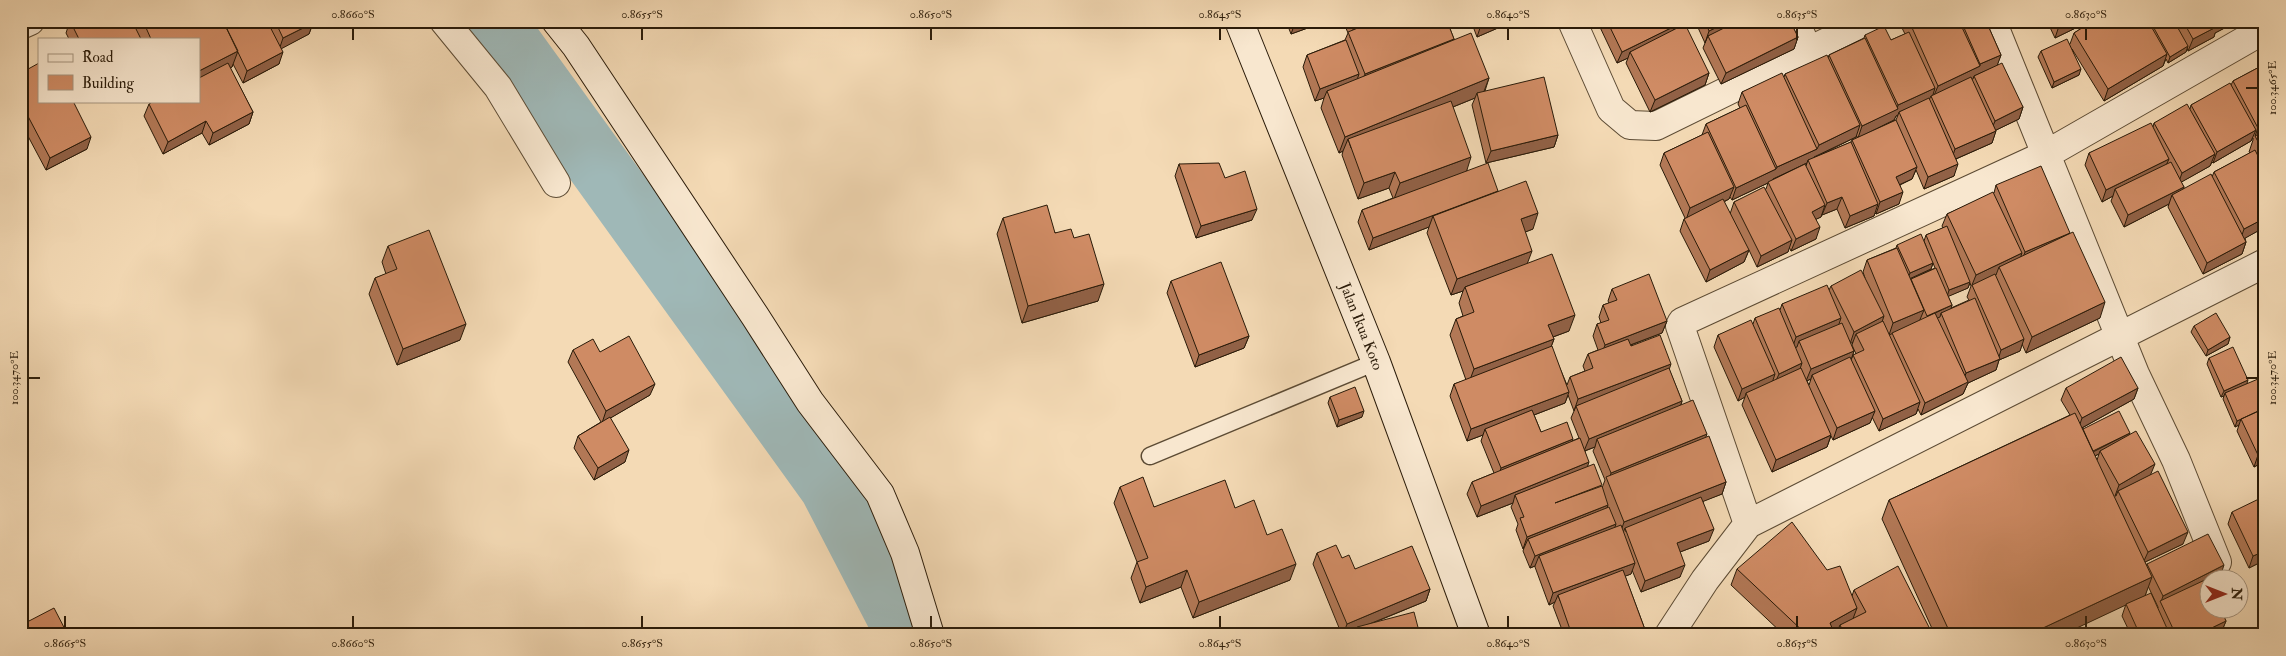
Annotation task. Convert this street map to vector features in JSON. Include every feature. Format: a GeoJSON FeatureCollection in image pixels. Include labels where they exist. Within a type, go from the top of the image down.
{"type":"FeatureCollection","features":[{"type":"Feature","properties":{"kind":"street"},"geometry":{"type":"LineString","coordinates":[[21,25],[30,21]]}},
{"type":"Feature","properties":{"kind":"street"},"geometry":{"type":"LineString","coordinates":[[444,21],[498,87],[556,183]]}},
{"type":"Feature","properties":{"kind":"street"},"geometry":{"type":"LineString","coordinates":[[556,21],[592,70],[810,402],[880,494],[906,553],[930,635]]}},
{"type":"Feature","properties":{"kind":"street","name":"Jalan Ikua Koto"},"geometry":{"type":"LineString","coordinates":[[1239,21],[1376,362],[1476,635]]}},
{"type":"Feature","properties":{"kind":"street"},"geometry":{"type":"LineString","coordinates":[[1572,21],[1611,109],[1630,125],[1656,126],[1870,21]]}},
{"type":"Feature","properties":{"kind":"street"},"geometry":{"type":"LineString","coordinates":[[1795,21],[1808,53]]}},
{"type":"Feature","properties":{"kind":"street"},"geometry":{"type":"LineString","coordinates":[[1992,21],[2135,374],[2176,460],[2217,562]]}},
{"type":"Feature","properties":{"kind":"street"},"geometry":{"type":"LineString","coordinates":[[1748,524],[1680,326],[1682,322],[2045,155],[2265,29]]}},
{"type":"Feature","properties":{"kind":"street"},"geometry":{"type":"LineString","coordinates":[[1669,635],[1705,580],[1748,524],[2265,263]]}},
{"type":"Feature","properties":{"kind":"lane"},"geometry":{"type":"LineString","coordinates":[[1150,456],[1376,362]]}},
{"type":"Feature","properties":{"kind":"building"},"geometry":{"type":"Polygon","coordinates":[[[70,21],[132,21],[140,38],[78,38],[70,21]]]}},
{"type":"Feature","properties":{"kind":"building"},"geometry":{"type":"Polygon","coordinates":[[[143,21],[223,21],[238,51],[200,70],[200,38],[151,38],[143,21]]]}},
{"type":"Feature","properties":{"kind":"building"},"geometry":{"type":"Polygon","coordinates":[[[223,21],[267,21],[283,52],[247,71],[223,21]]]}},
{"type":"Feature","properties":{"kind":"building"},"geometry":{"type":"Polygon","coordinates":[[[275,21],[313,21],[313,23],[283,38],[275,21]]]}},
{"type":"Feature","properties":{"kind":"building"},"geometry":{"type":"Polygon","coordinates":[[[1352,21],[1367,21],[1354,27],[1352,21]]]}},
{"type":"Feature","properties":{"kind":"building"},"geometry":{"type":"Polygon","coordinates":[[[1375,21],[1447,21],[1454,39],[1365,74],[1348,32],[1375,21]]]}},
{"type":"Feature","properties":{"kind":"building"},"geometry":{"type":"Polygon","coordinates":[[[1480,21],[1490,21],[1481,25],[1480,21]]]}},
{"type":"Feature","properties":{"kind":"building"},"geometry":{"type":"Polygon","coordinates":[[[1607,21],[1673,21],[1675,26],[1622,52],[1607,21]]]}},
{"type":"Feature","properties":{"kind":"building"},"geometry":{"type":"Polygon","coordinates":[[[1705,21],[1729,21],[1709,31],[1705,21]]]}},
{"type":"Feature","properties":{"kind":"building"},"geometry":{"type":"Polygon","coordinates":[[[1738,21],[1790,21],[1798,37],[1726,73],[1708,36],[1738,21]]]}},
{"type":"Feature","properties":{"kind":"building"},"geometry":{"type":"Polygon","coordinates":[[[1909,21],[1959,21],[1980,66],[1938,86],[1909,21]]]}},
{"type":"Feature","properties":{"kind":"building"},"geometry":{"type":"Polygon","coordinates":[[[1961,21],[1986,21],[2001,55],[1980,64],[1961,21]]]}},
{"type":"Feature","properties":{"kind":"building"},"geometry":{"type":"Polygon","coordinates":[[[2057,21],[2070,21],[2059,26],[2057,21]]]}},
{"type":"Feature","properties":{"kind":"building"},"geometry":{"type":"Polygon","coordinates":[[[2093,21],[2148,21],[2167,54],[2108,89],[2074,33],[2093,21]]]}},
{"type":"Feature","properties":{"kind":"building"},"geometry":{"type":"Polygon","coordinates":[[[2150,21],[2174,21],[2188,46],[2170,57],[2150,21]]]}},
{"type":"Feature","properties":{"kind":"building"},"geometry":{"type":"Polygon","coordinates":[[[2183,21],[2216,21],[2218,26],[2193,39],[2183,21]]]}},
{"type":"Feature","properties":{"kind":"building"},"geometry":{"type":"Polygon","coordinates":[[[1685,24],[1709,73],[1655,100],[1630,52],[1685,24]]]}},
{"type":"Feature","properties":{"kind":"building"},"geometry":{"type":"Polygon","coordinates":[[[1884,26],[1891,40],[1909,32],[1935,88],[1898,105],[1865,35],[1884,26]]]}},
{"type":"Feature","properties":{"kind":"building"},"geometry":{"type":"Polygon","coordinates":[[[1471,33],[1489,78],[1345,137],[1327,91],[1471,33]]]}},
{"type":"Feature","properties":{"kind":"building"},"geometry":{"type":"Polygon","coordinates":[[[1865,38],[1898,109],[1862,126],[1829,55],[1865,38]]]}},
{"type":"Feature","properties":{"kind":"building"},"geometry":{"type":"Polygon","coordinates":[[[2067,39],[2081,69],[2054,82],[2041,51],[2067,39]]]}},
{"type":"Feature","properties":{"kind":"building"},"geometry":{"type":"Polygon","coordinates":[[[1346,40],[1359,74],[1320,89],[1307,55],[1346,40]]]}},
{"type":"Feature","properties":{"kind":"building"},"geometry":{"type":"Polygon","coordinates":[[[1827,55],[1860,125],[1819,145],[1785,74],[1827,55]]]}},
{"type":"Feature","properties":{"kind":"building"},"geometry":{"type":"Polygon","coordinates":[[[228,63],[253,112],[213,133],[206,121],[168,142],[149,104],[152,102],[200,102],[200,77],[228,63]]]}},
{"type":"Feature","properties":{"kind":"building"},"geometry":{"type":"Polygon","coordinates":[[[2002,63],[2023,107],[1995,121],[1974,76],[2002,63]]]}},
{"type":"Feature","properties":{"kind":"building"},"geometry":{"type":"Polygon","coordinates":[[[38,64],[38,102],[74,102],[91,137],[50,158],[21,103],[21,73],[38,64]]]}},
{"type":"Feature","properties":{"kind":"building"},"geometry":{"type":"Polygon","coordinates":[[[2265,64],[2265,125],[2258,128],[2233,81],[2265,64]]]}},
{"type":"Feature","properties":{"kind":"building"},"geometry":{"type":"Polygon","coordinates":[[[1782,73],[1817,149],[1777,167],[1742,92],[1782,73]]]}},
{"type":"Feature","properties":{"kind":"building"},"geometry":{"type":"Polygon","coordinates":[[[1544,77],[1558,135],[1491,151],[1477,93],[1544,77]]]}},
{"type":"Feature","properties":{"kind":"building"},"geometry":{"type":"Polygon","coordinates":[[[1971,77],[1996,131],[1955,149],[1931,96],[1971,77]]]}},
{"type":"Feature","properties":{"kind":"building"},"geometry":{"type":"Polygon","coordinates":[[[2230,83],[2256,130],[2217,152],[2191,105],[2230,83]]]}},
{"type":"Feature","properties":{"kind":"building"},"geometry":{"type":"Polygon","coordinates":[[[1929,98],[1958,164],[1928,177],[1899,112],[1929,98]]]}},
{"type":"Feature","properties":{"kind":"building"},"geometry":{"type":"Polygon","coordinates":[[[1451,101],[1471,157],[1400,183],[1395,172],[1364,183],[1348,139],[1451,101]]]}},
{"type":"Feature","properties":{"kind":"building"},"geometry":{"type":"Polygon","coordinates":[[[2187,104],[2215,154],[2182,173],[2154,123],[2187,104]]]}},
{"type":"Feature","properties":{"kind":"building"},"geometry":{"type":"Polygon","coordinates":[[[1746,105],[1776,169],[1736,188],[1706,124],[1746,105]]]}},
{"type":"Feature","properties":{"kind":"building"},"geometry":{"type":"Polygon","coordinates":[[[1896,120],[1917,167],[1896,177],[1903,192],[1880,202],[1852,140],[1896,120]]]}},
{"type":"Feature","properties":{"kind":"building"},"geometry":{"type":"Polygon","coordinates":[[[2151,123],[2169,159],[2106,190],[2089,153],[2151,123]]]}},
{"type":"Feature","properties":{"kind":"building"},"geometry":{"type":"Polygon","coordinates":[[[2265,131],[2265,155],[2255,136],[2265,131]]]}},
{"type":"Feature","properties":{"kind":"building"},"geometry":{"type":"Polygon","coordinates":[[[1708,132],[1734,187],[1690,208],[1664,153],[1708,132]]]}},
{"type":"Feature","properties":{"kind":"building"},"geometry":{"type":"Polygon","coordinates":[[[1851,142],[1878,204],[1850,216],[1842,197],[1827,203],[1808,160],[1851,142]]]}},
{"type":"Feature","properties":{"kind":"building"},"geometry":{"type":"Polygon","coordinates":[[[2255,150],[2265,170],[2265,218],[2244,229],[2214,172],[2255,150]]]}},
{"type":"Feature","properties":{"kind":"building"},"geometry":{"type":"Polygon","coordinates":[[[2171,162],[2184,187],[2128,215],[2115,189],[2171,162]]]}},
{"type":"Feature","properties":{"kind":"building"},"geometry":{"type":"Polygon","coordinates":[[[1219,163],[1225,178],[1245,171],[1257,209],[1201,226],[1179,164],[1219,163]]]}},
{"type":"Feature","properties":{"kind":"building"},"geometry":{"type":"Polygon","coordinates":[[[1488,163],[1498,191],[1373,238],[1362,210],[1488,163]]]}},
{"type":"Feature","properties":{"kind":"building"},"geometry":{"type":"Polygon","coordinates":[[[1805,164],[1825,205],[1812,212],[1820,227],[1796,239],[1768,182],[1805,164]]]}},
{"type":"Feature","properties":{"kind":"building"},"geometry":{"type":"Polygon","coordinates":[[[2041,166],[2070,233],[2025,252],[1996,185],[2041,166]]]}},
{"type":"Feature","properties":{"kind":"building"},"geometry":{"type":"Polygon","coordinates":[[[2211,174],[2246,242],[2207,263],[2172,195],[2211,174]]]}},
{"type":"Feature","properties":{"kind":"building"},"geometry":{"type":"Polygon","coordinates":[[[1526,181],[1538,213],[1521,219],[1532,251],[1457,279],[1433,216],[1526,181]]]}},
{"type":"Feature","properties":{"kind":"building"},"geometry":{"type":"Polygon","coordinates":[[[1764,187],[1792,240],[1761,256],[1734,202],[1764,187]]]}},
{"type":"Feature","properties":{"kind":"building"},"geometry":{"type":"Polygon","coordinates":[[[1993,192],[2022,253],[1976,275],[1947,214],[1993,192]]]}},
{"type":"Feature","properties":{"kind":"building"},"geometry":{"type":"Polygon","coordinates":[[[1723,199],[1749,250],[1710,270],[1684,219],[1723,199]]]}},
{"type":"Feature","properties":{"kind":"building"},"geometry":{"type":"Polygon","coordinates":[[[1047,205],[1055,233],[1071,229],[1074,238],[1089,234],[1104,284],[1028,306],[1003,218],[1047,205]]]}},
{"type":"Feature","properties":{"kind":"building"},"geometry":{"type":"Polygon","coordinates":[[[1947,226],[1970,282],[1949,290],[1926,235],[1947,226]]]}},
{"type":"Feature","properties":{"kind":"building"},"geometry":{"type":"Polygon","coordinates":[[[429,230],[466,324],[403,349],[375,278],[397,269],[388,246],[429,230]]]}},
{"type":"Feature","properties":{"kind":"building"},"geometry":{"type":"Polygon","coordinates":[[[2073,232],[2105,302],[2032,337],[1999,267],[2073,232]]]}},
{"type":"Feature","properties":{"kind":"building"},"geometry":{"type":"Polygon","coordinates":[[[1921,234],[1933,263],[1910,273],[1897,245],[1921,234]]]}},
{"type":"Feature","properties":{"kind":"building"},"geometry":{"type":"Polygon","coordinates":[[[1897,248],[1924,310],[1893,323],[1867,260],[1897,248]]]}},
{"type":"Feature","properties":{"kind":"building"},"geometry":{"type":"Polygon","coordinates":[[[1552,254],[1575,315],[1548,325],[1554,339],[1474,369],[1456,319],[1474,312],[1465,287],[1552,254]]]}},
{"type":"Feature","properties":{"kind":"building"},"geometry":{"type":"Polygon","coordinates":[[[1221,262],[1249,336],[1199,355],[1171,281],[1221,262]]]}},
{"type":"Feature","properties":{"kind":"building"},"geometry":{"type":"Polygon","coordinates":[[[1936,268],[1952,305],[1927,316],[1911,279],[1936,268]]]}},
{"type":"Feature","properties":{"kind":"building"},"geometry":{"type":"Polygon","coordinates":[[[1861,270],[1884,316],[1854,332],[1831,286],[1861,270]]]}},
{"type":"Feature","properties":{"kind":"building"},"geometry":{"type":"Polygon","coordinates":[[[1649,274],[1667,321],[1605,345],[1597,324],[1609,320],[1603,305],[1617,300],[1612,289],[1649,274]]]}},
{"type":"Feature","properties":{"kind":"building"},"geometry":{"type":"Polygon","coordinates":[[[1995,274],[2024,339],[2001,350],[1972,285],[1995,274]]]}},
{"type":"Feature","properties":{"kind":"building"},"geometry":{"type":"Polygon","coordinates":[[[1827,285],[1841,318],[1796,337],[1782,304],[1827,285]]]}},
{"type":"Feature","properties":{"kind":"building"},"geometry":{"type":"Polygon","coordinates":[[[1975,298],[2000,359],[1966,373],[1941,313],[1975,298]]]}},
{"type":"Feature","properties":{"kind":"building"},"geometry":{"type":"Polygon","coordinates":[[[1779,308],[1802,363],[1779,374],[1755,318],[1779,308]]]}},
{"type":"Feature","properties":{"kind":"building"},"geometry":{"type":"Polygon","coordinates":[[[1935,313],[1968,382],[1925,403],[1892,333],[1935,313]]]}},
{"type":"Feature","properties":{"kind":"building"},"geometry":{"type":"Polygon","coordinates":[[[2216,313],[2230,337],[2208,350],[2194,326],[2216,313]]]}},
{"type":"Feature","properties":{"kind":"building"},"geometry":{"type":"Polygon","coordinates":[[[1751,320],[1775,374],[1742,389],[1718,335],[1751,320]]]}},
{"type":"Feature","properties":{"kind":"building"},"geometry":{"type":"Polygon","coordinates":[[[1883,321],[1920,402],[1883,419],[1853,355],[1864,350],[1856,334],[1883,321]]]}},
{"type":"Feature","properties":{"kind":"building"},"geometry":{"type":"Polygon","coordinates":[[[1842,323],[1854,351],[1811,369],[1799,341],[1842,323]]]}},
{"type":"Feature","properties":{"kind":"building"},"geometry":{"type":"Polygon","coordinates":[[[1660,335],[1671,364],[1578,399],[1570,377],[1593,368],[1588,354],[1628,339],[1631,346],[1660,335]]]}},
{"type":"Feature","properties":{"kind":"building"},"geometry":{"type":"Polygon","coordinates":[[[629,336],[655,384],[606,411],[573,350],[593,339],[600,352],[629,336]]]}},
{"type":"Feature","properties":{"kind":"building"},"geometry":{"type":"Polygon","coordinates":[[[1552,346],[1569,392],[1471,429],[1454,384],[1552,346]]]}},
{"type":"Feature","properties":{"kind":"building"},"geometry":{"type":"Polygon","coordinates":[[[2233,347],[2248,380],[2224,391],[2209,358],[2233,347]]]}},
{"type":"Feature","properties":{"kind":"building"},"geometry":{"type":"Polygon","coordinates":[[[1850,357],[1875,411],[1837,428],[1812,375],[1850,357]]]}},
{"type":"Feature","properties":{"kind":"building"},"geometry":{"type":"Polygon","coordinates":[[[2121,357],[2138,388],[2082,418],[2066,388],[2121,357]]]}},
{"type":"Feature","properties":{"kind":"building"},"geometry":{"type":"Polygon","coordinates":[[[1669,368],[1682,401],[1589,439],[1576,406],[1669,368]]]}},
{"type":"Feature","properties":{"kind":"building"},"geometry":{"type":"Polygon","coordinates":[[[1801,368],[1831,435],[1776,460],[1746,393],[1801,368]]]}},
{"type":"Feature","properties":{"kind":"building"},"geometry":{"type":"Polygon","coordinates":[[[2258,379],[2265,394],[2265,408],[2237,421],[2225,393],[2258,379]]]}},
{"type":"Feature","properties":{"kind":"building"},"geometry":{"type":"Polygon","coordinates":[[[1355,387],[1364,411],[1339,420],[1330,397],[1355,387]]]}},
{"type":"Feature","properties":{"kind":"building"},"geometry":{"type":"Polygon","coordinates":[[[1693,400],[1707,434],[1611,473],[1597,439],[1693,400]]]}},
{"type":"Feature","properties":{"kind":"building"},"geometry":{"type":"Polygon","coordinates":[[[2265,408],[2265,452],[2258,455],[2241,419],[2265,408]]]}},
{"type":"Feature","properties":{"kind":"building"},"geometry":{"type":"Polygon","coordinates":[[[1532,410],[1541,432],[1567,422],[1573,439],[1501,468],[1485,429],[1532,410]]]}},
{"type":"Feature","properties":{"kind":"building"},"geometry":{"type":"Polygon","coordinates":[[[2119,411],[2130,433],[2093,451],[2083,429],[2119,411]]]}},
{"type":"Feature","properties":{"kind":"building"},"geometry":{"type":"Polygon","coordinates":[[[2075,413],[2152,577],[2028,635],[1951,635],[1889,500],[2075,413]]]}},
{"type":"Feature","properties":{"kind":"building"},"geometry":{"type":"Polygon","coordinates":[[[610,417],[629,450],[598,468],[578,436],[610,417]]]}},
{"type":"Feature","properties":{"kind":"building"},"geometry":{"type":"Polygon","coordinates":[[[2136,431],[2155,464],[2119,485],[2100,451],[2136,431]]]}},
{"type":"Feature","properties":{"kind":"building"},"geometry":{"type":"Polygon","coordinates":[[[1709,436],[1726,482],[1624,522],[1606,477],[1709,436]]]}},
{"type":"Feature","properties":{"kind":"building"},"geometry":{"type":"Polygon","coordinates":[[[1580,438],[1589,462],[1481,506],[1472,482],[1580,438]]]}},
{"type":"Feature","properties":{"kind":"building"},"geometry":{"type":"Polygon","coordinates":[[[1594,464],[1602,485],[1555,503],[1602,486],[1608,505],[1527,537],[1520,518],[1524,517],[1515,495],[1594,464]]]}},
{"type":"Feature","properties":{"kind":"building"},"geometry":{"type":"Polygon","coordinates":[[[2158,471],[2188,532],[2148,552],[2118,491],[2158,471]]]}},
{"type":"Feature","properties":{"kind":"building"},"geometry":{"type":"Polygon","coordinates":[[[1143,477],[1154,507],[1225,480],[1235,508],[1254,500],[1267,535],[1282,529],[1296,564],[1199,602],[1187,570],[1146,587],[1137,562],[1148,558],[1120,487],[1143,477]]]}},
{"type":"Feature","properties":{"kind":"building"},"geometry":{"type":"Polygon","coordinates":[[[2265,496],[2265,551],[2253,556],[2232,512],[2265,496]]]}},
{"type":"Feature","properties":{"kind":"building"},"geometry":{"type":"Polygon","coordinates":[[[1701,497],[1714,529],[1677,543],[1685,565],[1645,581],[1625,528],[1701,497]]]}},
{"type":"Feature","properties":{"kind":"building"},"geometry":{"type":"Polygon","coordinates":[[[1609,507],[1616,524],[1535,556],[1528,539],[1609,507]]]}},
{"type":"Feature","properties":{"kind":"building"},"geometry":{"type":"Polygon","coordinates":[[[1792,522],[1827,570],[1840,566],[1857,608],[1830,623],[1835,635],[1807,635],[1737,569],[1792,522]]]}},
{"type":"Feature","properties":{"kind":"building"},"geometry":{"type":"Polygon","coordinates":[[[1621,525],[1635,563],[1553,593],[1539,556],[1621,525]]]}},
{"type":"Feature","properties":{"kind":"building"},"geometry":{"type":"Polygon","coordinates":[[[2208,534],[2224,565],[2218,568],[2198,568],[2198,578],[2163,596],[2147,564],[2208,534]]]}},
{"type":"Feature","properties":{"kind":"building"},"geometry":{"type":"Polygon","coordinates":[[[1336,545],[1342,558],[1349,555],[1355,569],[1412,546],[1430,589],[1347,624],[1317,553],[1336,545]]]}},
{"type":"Feature","properties":{"kind":"building"},"geometry":{"type":"Polygon","coordinates":[[[1898,566],[1933,635],[1845,635],[1840,625],[1866,612],[1854,590],[1898,566]]]}},
{"type":"Feature","properties":{"kind":"building"},"geometry":{"type":"Polygon","coordinates":[[[1623,570],[1647,635],[1572,635],[1558,595],[1623,570]]]}},
{"type":"Feature","properties":{"kind":"building"},"geometry":{"type":"Polygon","coordinates":[[[2198,583],[2198,618],[2225,618],[2226,621],[2197,635],[2176,635],[2160,601],[2198,583]]]}},
{"type":"Feature","properties":{"kind":"building"},"geometry":{"type":"Polygon","coordinates":[[[2151,593],[2170,635],[2140,635],[2126,604],[2151,593]]]}},
{"type":"Feature","properties":{"kind":"building"},"geometry":{"type":"Polygon","coordinates":[[[21,605],[29,621],[54,608],[68,635],[21,635],[21,605]]]}},
{"type":"Feature","properties":{"kind":"building"},"geometry":{"type":"Polygon","coordinates":[[[1414,612],[1420,635],[1359,635],[1357,627],[1414,612]]]}},
{"type":"Feature","properties":{"kind":"building"},"geometry":{"type":"Polygon","coordinates":[[[2068,631],[2084,635],[2067,635],[2068,631]]]}},
{"type":"Feature","properties":{"kind":"waterway"},"geometry":{"type":"LineString","coordinates":[[494,21],[830,486],[899,619],[901,635]]}}]}
